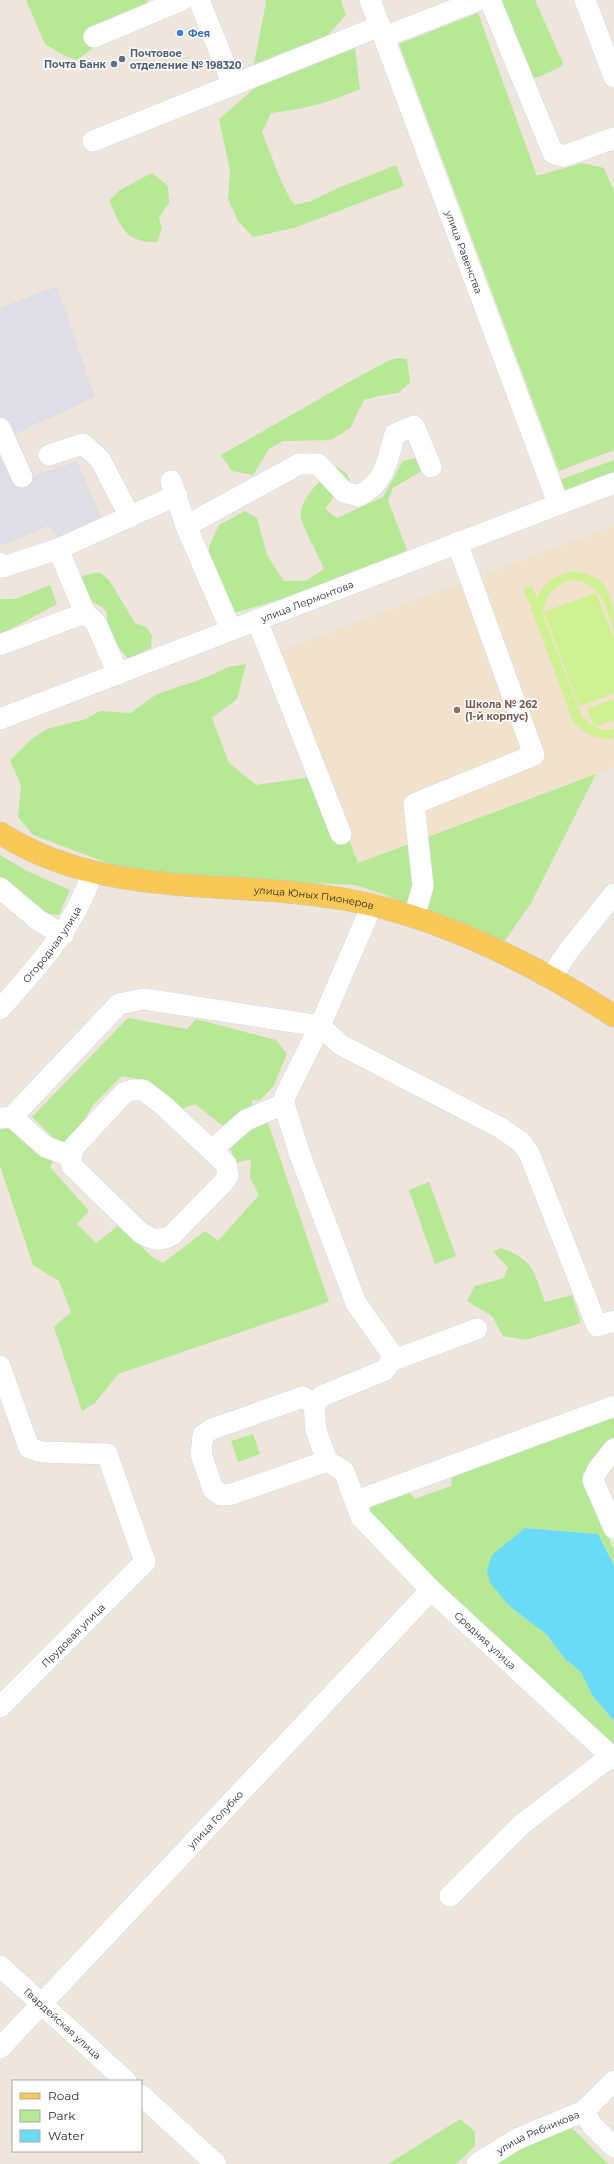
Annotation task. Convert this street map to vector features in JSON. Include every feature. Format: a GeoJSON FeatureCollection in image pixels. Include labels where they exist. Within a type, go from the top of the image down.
{"type":"FeatureCollection","features":[{"type":"Feature","properties":{"kind":"main road","name":"улица Юных Пионеров"},"geometry":{"type":"LineString","coordinates":[[0,833],[42,856],[92,873],[125,880],[251,889],[348,900],[414,917],[465,936],[551,977],[614,1016]]}},
{"type":"Feature","properties":{"kind":"street"},"geometry":{"type":"LineString","coordinates":[[94,37],[182,0]]}},
{"type":"Feature","properties":{"kind":"street"},"geometry":{"type":"LineString","coordinates":[[199,0],[233,85]]}},
{"type":"Feature","properties":{"kind":"street","name":"улица Равенства"},"geometry":{"type":"LineString","coordinates":[[370,0],[558,503]]}},
{"type":"Feature","properties":{"kind":"street"},"geometry":{"type":"LineString","coordinates":[[93,140],[233,85],[382,32],[450,5],[479,0]]}},
{"type":"Feature","properties":{"kind":"street"},"geometry":{"type":"LineString","coordinates":[[490,0],[549,149],[553,153],[564,156],[614,138]]}},
{"type":"Feature","properties":{"kind":"street"},"geometry":{"type":"LineString","coordinates":[[585,0],[614,77]]}},
{"type":"Feature","properties":{"kind":"street"},"geometry":{"type":"LineString","coordinates":[[186,526],[299,464],[318,464],[344,492],[359,496],[373,488],[384,474],[395,434],[414,426],[431,466]]}},
{"type":"Feature","properties":{"kind":"street"},"geometry":{"type":"LineString","coordinates":[[0,428],[22,477]]}},
{"type":"Feature","properties":{"kind":"street"},"geometry":{"type":"LineString","coordinates":[[49,455],[83,444],[100,459],[130,517]]}},
{"type":"Feature","properties":{"kind":"street","name":"улица Лермонтова"},"geometry":{"type":"LineString","coordinates":[[0,719],[558,503],[614,483]]}},
{"type":"Feature","properties":{"kind":"street"},"geometry":{"type":"LineString","coordinates":[[0,563],[3,567],[58,549],[130,517],[174,488],[186,526],[231,630]]}},
{"type":"Feature","properties":{"kind":"street"},"geometry":{"type":"LineString","coordinates":[[414,917],[423,886],[414,804],[534,755],[457,542]]}},
{"type":"Feature","properties":{"kind":"street"},"geometry":{"type":"LineString","coordinates":[[58,549],[85,613],[96,623],[118,674]]}},
{"type":"Feature","properties":{"kind":"street"},"geometry":{"type":"LineString","coordinates":[[0,645],[85,613]]}},
{"type":"Feature","properties":{"kind":"street"},"geometry":{"type":"LineString","coordinates":[[257,620],[340,834]]}},
{"type":"Feature","properties":{"kind":"street","name":"Огородная улица"},"geometry":{"type":"LineString","coordinates":[[0,1009],[63,935],[86,890],[92,873]]}},
{"type":"Feature","properties":{"kind":"street"},"geometry":{"type":"LineString","coordinates":[[0,888],[38,920],[63,935]]}},
{"type":"Feature","properties":{"kind":"street"},"geometry":{"type":"LineString","coordinates":[[551,977],[570,949],[614,894]]}},
{"type":"Feature","properties":{"kind":"street"},"geometry":{"type":"LineString","coordinates":[[372,905],[320,1026],[288,1090],[284,1104],[300,1155],[356,1303],[391,1354],[390,1361],[385,1370],[322,1396],[314,1404],[316,1430],[327,1461],[344,1471],[358,1509],[614,1406]]}},
{"type":"Feature","properties":{"kind":"street"},"geometry":{"type":"LineString","coordinates":[[71,1156],[46,1147],[6,1117],[119,1004],[144,999],[320,1026],[341,1045],[499,1126],[521,1142],[528,1153],[549,1201],[597,1326],[614,1321]]}},
{"type":"Feature","properties":{"kind":"street"},"geometry":{"type":"LineString","coordinates":[[134,1090],[143,1090],[164,1106],[212,1150],[226,1164],[228,1176],[172,1235],[163,1240],[152,1239],[141,1233],[79,1174],[72,1166],[71,1156],[74,1147],[125,1092],[134,1090]]}},
{"type":"Feature","properties":{"kind":"street"},"geometry":{"type":"LineString","coordinates":[[212,1150],[246,1120],[284,1104]]}},
{"type":"Feature","properties":{"kind":"street"},"geometry":{"type":"LineString","coordinates":[[390,1361],[477,1329]]}},
{"type":"Feature","properties":{"kind":"street","name":"Прудовая улица"},"geometry":{"type":"LineString","coordinates":[[0,1366],[29,1448],[42,1452],[107,1454],[145,1562],[0,1707]]}},
{"type":"Feature","properties":{"kind":"street"},"geometry":{"type":"LineString","coordinates":[[314,1404],[303,1397],[212,1429],[203,1435],[201,1454],[213,1489],[221,1495],[232,1494],[327,1461]]}},
{"type":"Feature","properties":{"kind":"street"},"geometry":{"type":"LineString","coordinates":[[614,1449],[595,1474],[594,1480],[614,1528]]}},
{"type":"Feature","properties":{"kind":"street","name":"Средняя улица"},"geometry":{"type":"LineString","coordinates":[[358,1509],[431,1590],[612,1758]]}},
{"type":"Feature","properties":{"kind":"street","name":"улица Голубко"},"geometry":{"type":"LineString","coordinates":[[0,2048],[431,1590]]}},
{"type":"Feature","properties":{"kind":"street"},"geometry":{"type":"LineString","coordinates":[[450,1896],[522,1824],[612,1758]]}},
{"type":"Feature","properties":{"kind":"street","name":"Гвардейская улица"},"geometry":{"type":"LineString","coordinates":[[0,1966],[125,2080]]}},
{"type":"Feature","properties":{"kind":"street","name":"улица Рябчикова"},"geometry":{"type":"LineString","coordinates":[[477,2164],[517,2139],[584,2111],[614,2081]]}},
{"type":"Feature","properties":{"kind":"street"},"geometry":{"type":"LineString","coordinates":[[142,2096],[216,2164]]}},
{"type":"Feature","properties":{"kind":"street"},"geometry":{"type":"LineString","coordinates":[[584,2111],[592,2125],[614,2147]]}},
{"type":"Feature","properties":{"kind":"shaded area"},"geometry":{"type":"Polygon","coordinates":[[[57,286],[95,397],[15,434],[34,476],[77,461],[102,521],[65,536],[58,537],[49,526],[0,546],[0,308],[57,286]]]}},
{"type":"Feature","properties":{"kind":"shaded area","name":"Школа № 262 (1-й корпус)"},"geometry":{"type":"Polygon","coordinates":[[[614,526],[614,767],[358,863],[279,652],[614,526]]]}},
{"type":"Feature","properties":{"kind":"green space"},"geometry":{"type":"Polygon","coordinates":[[[26,0],[148,0],[146,8],[77,60],[65,56],[45,44],[26,0]]]}},
{"type":"Feature","properties":{"kind":"green space"},"geometry":{"type":"Polygon","coordinates":[[[265,0],[341,0],[346,15],[326,37],[254,64],[266,2],[265,0]]]}},
{"type":"Feature","properties":{"kind":"green space"},"geometry":{"type":"Polygon","coordinates":[[[502,0],[535,0],[563,63],[562,66],[539,77],[532,78],[501,2],[502,0]]]}},
{"type":"Feature","properties":{"kind":"green space"},"geometry":{"type":"Polygon","coordinates":[[[478,13],[537,176],[582,163],[604,168],[614,191],[614,450],[559,471],[399,44],[478,13]]]}},
{"type":"Feature","properties":{"kind":"green space"},"geometry":{"type":"Polygon","coordinates":[[[355,48],[360,89],[317,105],[271,113],[262,132],[280,179],[294,205],[311,201],[338,188],[396,165],[404,186],[294,228],[253,237],[238,221],[228,199],[230,170],[219,119],[255,88],[355,48]]]}},
{"type":"Feature","properties":{"kind":"green space"},"geometry":{"type":"Polygon","coordinates":[[[152,173],[168,186],[169,203],[159,217],[162,229],[157,242],[146,242],[138,240],[126,231],[117,218],[109,201],[120,190],[152,173]]]}},
{"type":"Feature","properties":{"kind":"green space"},"geometry":{"type":"Polygon","coordinates":[[[399,358],[407,359],[410,383],[398,393],[364,400],[350,428],[331,440],[283,441],[269,449],[253,475],[232,471],[221,455],[356,378],[390,360],[399,358]]]}},
{"type":"Feature","properties":{"kind":"green space"},"geometry":{"type":"Polygon","coordinates":[[[416,458],[423,470],[393,488],[388,501],[407,550],[379,564],[350,575],[230,614],[208,561],[209,547],[219,525],[245,511],[257,518],[267,555],[284,581],[306,581],[324,569],[301,518],[301,511],[308,496],[319,482],[336,466],[346,473],[350,480],[339,490],[325,509],[337,518],[383,497],[403,461],[416,458]]]}},
{"type":"Feature","properties":{"kind":"green space"},"geometry":{"type":"Polygon","coordinates":[[[614,460],[614,476],[566,492],[559,484],[562,479],[614,460]]]}},
{"type":"Feature","properties":{"kind":"green space"},"geometry":{"type":"Polygon","coordinates":[[[99,572],[109,580],[135,623],[146,627],[152,635],[151,648],[128,659],[116,644],[107,622],[107,613],[103,608],[87,598],[79,582],[82,576],[99,572]]]}},
{"type":"Feature","properties":{"kind":"green space"},"geometry":{"type":"Polygon","coordinates":[[[570,572],[583,573],[593,576],[607,589],[613,607],[614,630],[601,597],[586,583],[577,580],[568,581],[554,589],[548,597],[543,615],[582,717],[594,727],[602,730],[614,729],[613,739],[591,735],[577,726],[573,721],[524,589],[532,586],[537,598],[546,584],[554,578],[570,572]]]}},
{"type":"Feature","properties":{"kind":"green space"},"geometry":{"type":"Polygon","coordinates":[[[50,585],[57,604],[0,635],[0,599],[15,599],[50,585]]]}},
{"type":"Feature","properties":{"kind":"green space"},"geometry":{"type":"Polygon","coordinates":[[[596,593],[614,639],[614,693],[579,706],[544,612],[596,593]]]}},
{"type":"Feature","properties":{"kind":"green space"},"geometry":{"type":"Polygon","coordinates":[[[246,664],[237,699],[212,718],[229,763],[256,785],[325,775],[358,863],[596,774],[531,903],[504,942],[380,893],[355,885],[177,876],[123,869],[33,835],[18,817],[21,785],[10,760],[32,739],[47,729],[86,719],[100,711],[130,713],[157,694],[205,678],[228,667],[246,664]]]}},
{"type":"Feature","properties":{"kind":"green space"},"geometry":{"type":"Polygon","coordinates":[[[614,699],[614,720],[594,727],[587,709],[614,699]]]}},
{"type":"Feature","properties":{"kind":"green space"},"geometry":{"type":"Polygon","coordinates":[[[0,855],[27,871],[70,890],[59,915],[40,913],[0,880],[0,855]]]}},
{"type":"Feature","properties":{"kind":"green space"},"geometry":{"type":"Polygon","coordinates":[[[128,1018],[187,1029],[196,1019],[276,1040],[287,1054],[273,1087],[259,1101],[252,1099],[252,1108],[224,1127],[195,1104],[177,1111],[138,1079],[122,1076],[93,1105],[77,1132],[63,1147],[32,1117],[128,1018]]]}},
{"type":"Feature","properties":{"kind":"green space"},"geometry":{"type":"Polygon","coordinates":[[[267,1120],[329,1302],[118,1374],[95,1403],[82,1411],[54,1327],[71,1312],[59,1281],[33,1265],[0,1166],[0,1128],[20,1129],[53,1162],[50,1167],[89,1211],[77,1224],[96,1243],[119,1225],[152,1257],[163,1263],[205,1231],[218,1241],[259,1195],[250,1178],[251,1159],[236,1163],[229,1145],[254,1124],[267,1120]]]}},
{"type":"Feature","properties":{"kind":"green space"},"geometry":{"type":"Polygon","coordinates":[[[429,1182],[456,1256],[435,1264],[409,1190],[429,1182]]]}},
{"type":"Feature","properties":{"kind":"green space"},"geometry":{"type":"Polygon","coordinates":[[[501,1248],[521,1258],[527,1263],[535,1275],[545,1302],[572,1295],[581,1323],[526,1340],[503,1336],[492,1316],[467,1301],[475,1286],[504,1278],[508,1267],[493,1252],[501,1248]]]}},
{"type":"Feature","properties":{"kind":"green space"},"geometry":{"type":"Polygon","coordinates":[[[614,1408],[614,1441],[588,1471],[582,1474],[614,1550],[614,1565],[598,1534],[525,1528],[508,1605],[547,1635],[565,1659],[581,1672],[592,1695],[614,1721],[614,1749],[576,1717],[366,1512],[386,1491],[402,1486],[415,1499],[451,1486],[453,1468],[614,1408]]]}},
{"type":"Feature","properties":{"kind":"green space"},"geometry":{"type":"Polygon","coordinates":[[[253,1434],[260,1454],[238,1462],[231,1441],[253,1434]]]}},
{"type":"Feature","properties":{"kind":"green space"},"geometry":{"type":"Polygon","coordinates":[[[460,2119],[475,2132],[475,2146],[456,2164],[388,2164],[460,2119]]]}},
{"type":"Feature","properties":{"kind":"green space"},"geometry":{"type":"Polygon","coordinates":[[[568,2124],[608,2164],[495,2164],[521,2148],[568,2124]]]}},
{"type":"Feature","properties":{"kind":"water"},"geometry":{"type":"Polygon","coordinates":[[[525,1528],[598,1534],[614,1565],[614,1721],[592,1695],[581,1672],[565,1659],[547,1635],[508,1605],[490,1582],[487,1571],[492,1555],[525,1528]]]}},
{"type":"Feature","properties":{"kind":"place","name":"Фея"},"geometry":{"type":"Point","coordinates":[180,33]}},
{"type":"Feature","properties":{"kind":"place","name":"Почтовое отделение № 198320"},"geometry":{"type":"Point","coordinates":[122,59]}},
{"type":"Feature","properties":{"kind":"place","name":"Почта Банк"},"geometry":{"type":"Point","coordinates":[114,64]}},
{"type":"Feature","properties":{"kind":"place","name":"Школа № 262 (1-й корпус)"},"geometry":{"type":"Point","coordinates":[457,710]}}]}
